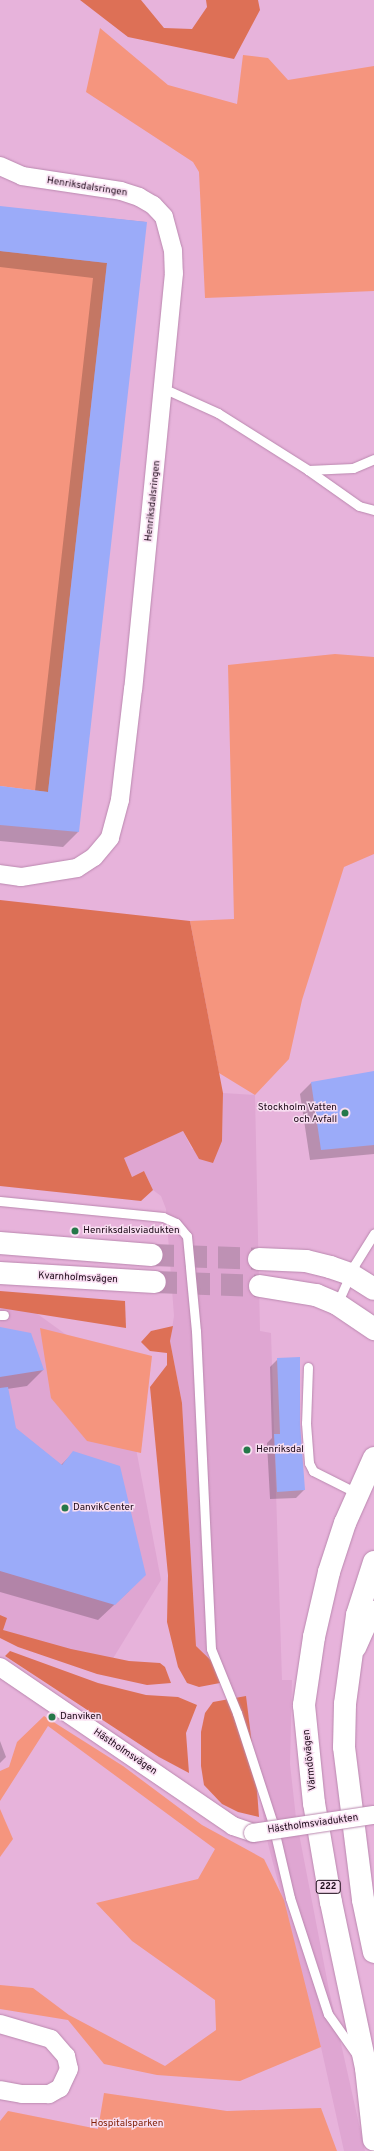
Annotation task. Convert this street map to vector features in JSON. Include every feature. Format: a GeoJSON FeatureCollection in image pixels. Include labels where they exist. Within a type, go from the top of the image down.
{"type":"FeatureCollection","features":[{"type":"Feature","properties":{"kind":"main road"},"geometry":{"type":"LineString","coordinates":[[0,1243],[152,1255]]}},
{"type":"Feature","properties":{"kind":"main road"},"geometry":{"type":"LineString","coordinates":[[259,1259],[306,1261],[350,1274],[374,1289]]}},
{"type":"Feature","properties":{"kind":"main road","name":"Kvarnholmsvägen"},"geometry":{"type":"LineString","coordinates":[[0,1273],[155,1282]]}},
{"type":"Feature","properties":{"kind":"main road"},"geometry":{"type":"LineString","coordinates":[[260,1286],[316,1295],[337,1304],[374,1329]]}},
{"type":"Feature","properties":{"kind":"main road","name":"Värmdövägen"},"geometry":{"type":"LineString","coordinates":[[374,1458],[357,1493],[329,1572],[314,1637],[304,1705],[314,1803],[331,1902],[366,2068],[374,2140]]}},
{"type":"Feature","properties":{"kind":"main road"},"geometry":{"type":"LineString","coordinates":[[374,1562],[357,1615],[350,1663],[344,1747],[363,1900],[374,1952]]}},
{"type":"Feature","properties":{"kind":"main road","name":"Värmdövägen"},"geometry":{"type":"LineString","coordinates":[[366,2068],[374,2090]]}},
{"type":"Feature","properties":{"kind":"street","name":"Henriksdalsringen"},"geometry":{"type":"LineString","coordinates":[[0,166],[22,176],[120,191],[139,197],[153,205],[164,217],[173,250],[174,273],[165,389],[121,792],[110,838],[94,857],[77,868],[21,877],[0,874]]}},
{"type":"Feature","properties":{"kind":"street"},"geometry":{"type":"LineString","coordinates":[[350,1663],[374,1610]]}},
{"type":"Feature","properties":{"kind":"street","name":"Hästholmsvägen"},"geometry":{"type":"LineString","coordinates":[[0,1667],[233,1826],[253,1833]]}},
{"type":"Feature","properties":{"kind":"street","name":"Hästholmsviadukten"},"geometry":{"type":"LineString","coordinates":[[253,1833],[374,1815]]}},
{"type":"Feature","properties":{"kind":"street"},"geometry":{"type":"LineString","coordinates":[[0,2024],[51,2039],[66,2056],[69,2069],[60,2088],[49,2094],[22,2094],[0,2090]]}},
{"type":"Feature","properties":{"kind":"lane"},"geometry":{"type":"LineString","coordinates":[[165,389],[218,413],[308,470],[359,506],[374,510]]}},
{"type":"Feature","properties":{"kind":"lane"},"geometry":{"type":"LineString","coordinates":[[308,470],[353,468],[374,459]]}},
{"type":"Feature","properties":{"kind":"lane"},"geometry":{"type":"LineString","coordinates":[[0,1201],[163,1217],[176,1223],[187,1236],[196,1331],[211,1649],[237,1713],[272,1821],[290,1898],[328,2014],[366,2068]]}},
{"type":"Feature","properties":{"kind":"lane"},"geometry":{"type":"LineString","coordinates":[[337,1304],[350,1274],[374,1234]]}},
{"type":"Feature","properties":{"kind":"lane"},"geometry":{"type":"LineString","coordinates":[[308,1367],[306,1423],[309,1463],[313,1471],[357,1493]]}},
{"type":"Feature","properties":{"kind":"shaded area"},"geometry":{"type":"Polygon","coordinates":[[[80,0],[141,0],[164,28],[192,29],[207,7],[206,0],[258,0],[260,10],[234,59],[128,37],[80,0]]]}},
{"type":"Feature","properties":{"kind":"shaded area"},"geometry":{"type":"Polygon","coordinates":[[[0,900],[190,921],[223,1093],[222,1141],[213,1163],[199,1159],[183,1131],[124,1158],[132,1177],[144,1171],[153,1190],[141,1201],[0,1186],[0,900]]]}},
{"type":"Feature","properties":{"kind":"shaded area"},"geometry":{"type":"Polygon","coordinates":[[[223,1093],[255,1095],[260,1331],[271,1333],[282,1680],[292,1680],[290,1764],[296,1818],[329,1990],[365,2151],[344,2151],[321,2047],[268,1844],[261,1803],[246,1755],[225,1674],[196,1646],[182,1403],[170,1341],[174,1316],[166,1209],[161,1196],[153,1190],[144,1171],[132,1177],[123,1158],[183,1131],[192,1149],[222,1141],[223,1093]]]}},
{"type":"Feature","properties":{"kind":"shaded area"},"geometry":{"type":"Polygon","coordinates":[[[0,1291],[125,1301],[126,1328],[0,1308],[0,1291]]]}},
{"type":"Feature","properties":{"kind":"shaded area"},"geometry":{"type":"Polygon","coordinates":[[[0,1304],[32,1310],[122,1375],[161,1580],[109,1665],[0,1633],[0,1304]]]}},
{"type":"Feature","properties":{"kind":"shaded area"},"geometry":{"type":"Polygon","coordinates":[[[173,1326],[170,1341],[182,1403],[196,1646],[225,1674],[220,1683],[199,1687],[187,1683],[178,1667],[167,1622],[168,1575],[150,1387],[167,1365],[167,1353],[150,1351],[141,1342],[151,1331],[173,1326]]]}},
{"type":"Feature","properties":{"kind":"shaded area"},"geometry":{"type":"Polygon","coordinates":[[[0,1615],[7,1618],[3,1630],[71,1649],[129,1661],[160,1663],[165,1667],[171,1683],[147,1685],[97,1674],[18,1647],[0,1638],[0,1615]]]}},
{"type":"Feature","properties":{"kind":"shaded area"},"geometry":{"type":"Polygon","coordinates":[[[10,1651],[98,1683],[146,1695],[178,1697],[197,1705],[186,1733],[189,1773],[159,1757],[5,1656],[10,1651]]]}},
{"type":"Feature","properties":{"kind":"shaded area"},"geometry":{"type":"Polygon","coordinates":[[[246,1696],[256,1777],[259,1817],[238,1812],[222,1804],[204,1785],[201,1766],[201,1732],[205,1713],[213,1702],[246,1696]]]}},
{"type":"Feature","properties":{"kind":"green space"},"geometry":{"type":"Polygon","coordinates":[[[100,28],[168,85],[237,104],[243,55],[268,58],[288,80],[374,66],[374,291],[205,298],[199,172],[193,162],[86,92],[100,28]]]}},
{"type":"Feature","properties":{"kind":"green space"},"geometry":{"type":"Polygon","coordinates":[[[0,251],[107,263],[48,792],[0,786],[0,251]]]}},
{"type":"Feature","properties":{"kind":"green space"},"geometry":{"type":"Polygon","coordinates":[[[335,654],[374,657],[374,854],[344,867],[302,1000],[289,1059],[255,1095],[219,1073],[190,921],[234,919],[228,665],[335,654]]]}},
{"type":"Feature","properties":{"kind":"green space"},"geometry":{"type":"Polygon","coordinates":[[[40,1328],[152,1356],[141,1453],[87,1441],[51,1398],[40,1328]]]}},
{"type":"Feature","properties":{"kind":"green space"},"geometry":{"type":"Polygon","coordinates":[[[44,1716],[123,1766],[202,1825],[264,1859],[284,1900],[321,2047],[240,2081],[157,2075],[104,2064],[68,2020],[0,2009],[0,1985],[33,1988],[69,2015],[165,2066],[216,2030],[215,2000],[132,1941],[96,1903],[198,1879],[215,1849],[48,1726],[0,1801],[0,1771],[9,1767],[17,1742],[44,1716]]]}},
{"type":"Feature","properties":{"kind":"green space"},"geometry":{"type":"Polygon","coordinates":[[[0,1809],[13,1839],[0,1857],[0,1809]]]}},
{"type":"Feature","properties":{"kind":"green space","name":"Hospitalsparken"},"geometry":{"type":"Polygon","coordinates":[[[104,2093],[227,2111],[321,2108],[337,2151],[0,2151],[0,2121],[8,2111],[98,2129],[104,2093]]]}},
{"type":"Feature","properties":{"kind":"building"},"geometry":{"type":"Polygon","coordinates":[[[0,206],[147,222],[79,832],[0,825],[0,786],[48,792],[107,263],[0,251],[0,206]]]}},
{"type":"Feature","properties":{"kind":"building","name":"Stockholm Vatten och Avfall"},"geometry":{"type":"Polygon","coordinates":[[[374,1071],[374,1145],[321,1150],[311,1082],[374,1071]]]}},
{"type":"Feature","properties":{"kind":"building"},"geometry":{"type":"Polygon","coordinates":[[[0,1327],[31,1333],[44,1370],[0,1377],[0,1327]]]}},
{"type":"Feature","properties":{"kind":"building"},"geometry":{"type":"Polygon","coordinates":[[[300,1357],[300,1423],[305,1490],[277,1492],[274,1434],[280,1434],[277,1358],[300,1357]]]}},
{"type":"Feature","properties":{"kind":"building","name":"DanvikCenter"},"geometry":{"type":"Polygon","coordinates":[[[8,1387],[16,1428],[62,1465],[73,1451],[120,1466],[146,1575],[115,1605],[0,1571],[0,1388],[8,1387]]]}},
{"type":"Feature","properties":{"kind":"tunnel"},"geometry":{"type":"LineString","coordinates":[[152,1255],[259,1259]]}},
{"type":"Feature","properties":{"kind":"tunnel"},"geometry":{"type":"LineString","coordinates":[[155,1282],[260,1286]]}},
{"type":"Feature","properties":{"kind":"place","name":"Stockholm Vatten och Avfall"},"geometry":{"type":"Point","coordinates":[345,1113]}},
{"type":"Feature","properties":{"kind":"place","name":"Henriksdalsviadukten"},"geometry":{"type":"Point","coordinates":[75,1231]}},
{"type":"Feature","properties":{"kind":"place","name":"Henriksdal"},"geometry":{"type":"Point","coordinates":[247,1450]}},
{"type":"Feature","properties":{"kind":"place","name":"DanvikCenter"},"geometry":{"type":"Point","coordinates":[65,1508]}},
{"type":"Feature","properties":{"kind":"place","name":"Danviken"},"geometry":{"type":"Point","coordinates":[52,1717]}}]}
